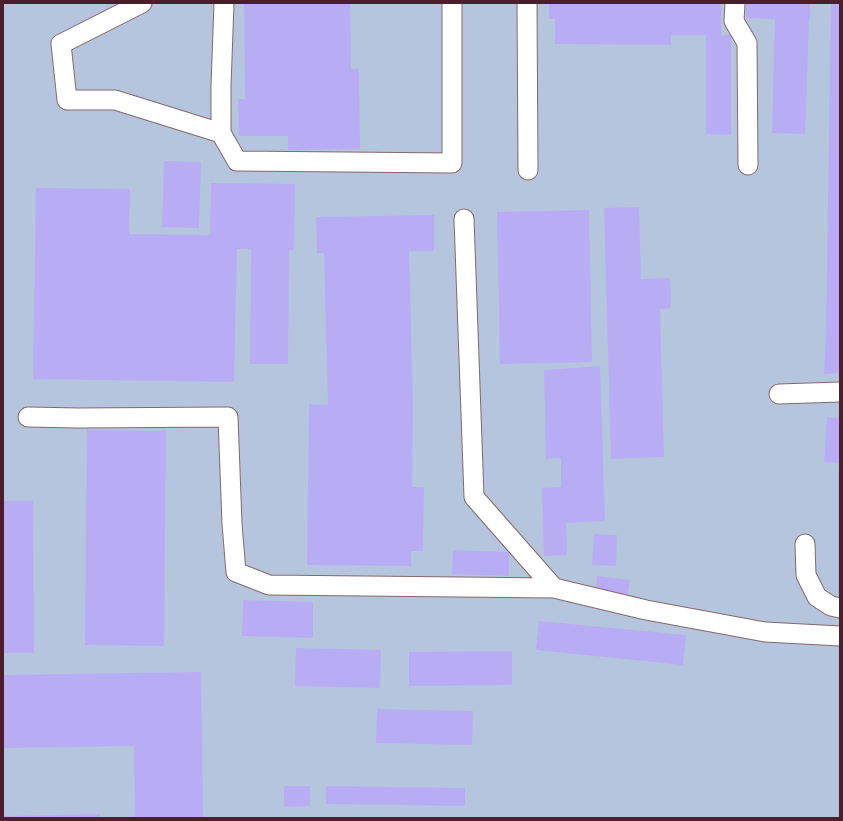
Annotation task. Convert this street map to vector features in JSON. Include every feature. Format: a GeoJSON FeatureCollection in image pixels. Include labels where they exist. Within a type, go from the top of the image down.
{"type":"FeatureCollection","features":[{"type":"Feature","properties":{"kind":"lane"},"geometry":{"type":"LineString","coordinates":[[142,3],[61,44],[67,100],[115,100],[221,133]]}},
{"type":"Feature","properties":{"kind":"lane"},"geometry":{"type":"LineString","coordinates":[[224,3],[221,133],[237,161],[452,163],[452,3]]}},
{"type":"Feature","properties":{"kind":"lane"},"geometry":{"type":"LineString","coordinates":[[527,3],[528,170]]}},
{"type":"Feature","properties":{"kind":"lane"},"geometry":{"type":"LineString","coordinates":[[735,3],[734,22],[747,43],[748,165]]}},
{"type":"Feature","properties":{"kind":"lane"},"geometry":{"type":"LineString","coordinates":[[464,219],[474,497],[554,588]]}},
{"type":"Feature","properties":{"kind":"lane"},"geometry":{"type":"LineString","coordinates":[[779,394],[840,392]]}},
{"type":"Feature","properties":{"kind":"lane"},"geometry":{"type":"LineString","coordinates":[[28,417],[228,417],[236,572],[269,585],[554,588],[646,610],[765,632],[840,636]]}},
{"type":"Feature","properties":{"kind":"lane"},"geometry":{"type":"LineString","coordinates":[[805,544],[806,575],[817,597],[830,606],[840,608]]}},
{"type":"Feature","properties":{"kind":"shaded area"},"geometry":{"type":"Polygon","coordinates":[[[3,3],[840,3],[840,818],[3,818],[3,3]]]}},
{"type":"Feature","properties":{"kind":"building"},"geometry":{"type":"Polygon","coordinates":[[[244,3],[350,3],[351,69],[359,69],[360,149],[288,150],[288,136],[239,136],[238,99],[245,99],[244,3]]]}},
{"type":"Feature","properties":{"kind":"building"},"geometry":{"type":"Polygon","coordinates":[[[549,3],[721,3],[721,35],[731,35],[731,135],[706,134],[706,35],[671,35],[671,45],[555,44],[555,19],[549,19],[549,3]]]}},
{"type":"Feature","properties":{"kind":"building"},"geometry":{"type":"Polygon","coordinates":[[[746,3],[810,3],[805,134],[772,133],[775,19],[746,18],[746,3]]]}},
{"type":"Feature","properties":{"kind":"building"},"geometry":{"type":"Polygon","coordinates":[[[831,3],[840,3],[840,373],[824,374],[826,330],[831,3]]]}},
{"type":"Feature","properties":{"kind":"building"},"geometry":{"type":"Polygon","coordinates":[[[164,161],[201,162],[199,228],[162,227],[164,161]]]}},
{"type":"Feature","properties":{"kind":"building"},"geometry":{"type":"Polygon","coordinates":[[[211,183],[295,184],[294,250],[289,250],[288,364],[250,364],[251,249],[237,249],[234,382],[33,379],[36,188],[130,189],[129,234],[210,235],[211,183]]]}},
{"type":"Feature","properties":{"kind":"building"},"geometry":{"type":"Polygon","coordinates":[[[639,207],[641,279],[670,278],[671,308],[660,309],[664,457],[611,459],[604,208],[639,207]]]}},
{"type":"Feature","properties":{"kind":"building"},"geometry":{"type":"Polygon","coordinates":[[[589,210],[592,362],[500,364],[497,212],[589,210]]]}},
{"type":"Feature","properties":{"kind":"building"},"geometry":{"type":"Polygon","coordinates":[[[434,215],[434,251],[409,251],[413,406],[412,487],[424,487],[423,551],[411,551],[411,566],[307,565],[309,404],[328,405],[324,253],[317,253],[316,217],[434,215]]]}},
{"type":"Feature","properties":{"kind":"building"},"geometry":{"type":"Polygon","coordinates":[[[600,366],[605,521],[566,523],[567,555],[544,556],[542,488],[561,487],[561,458],[546,459],[544,370],[600,366]]]}},
{"type":"Feature","properties":{"kind":"building"},"geometry":{"type":"Polygon","coordinates":[[[827,417],[840,418],[840,463],[824,462],[827,417]]]}},
{"type":"Feature","properties":{"kind":"building"},"geometry":{"type":"Polygon","coordinates":[[[87,430],[166,431],[164,646],[85,645],[87,430]]]}},
{"type":"Feature","properties":{"kind":"building"},"geometry":{"type":"Polygon","coordinates":[[[838,472],[840,472],[840,596],[838,596],[838,472]]]}},
{"type":"Feature","properties":{"kind":"building"},"geometry":{"type":"Polygon","coordinates":[[[3,501],[33,501],[34,653],[3,653],[3,501]]]}},
{"type":"Feature","properties":{"kind":"building"},"geometry":{"type":"Polygon","coordinates":[[[594,534],[617,535],[616,566],[592,565],[594,534]]]}},
{"type":"Feature","properties":{"kind":"building"},"geometry":{"type":"Polygon","coordinates":[[[453,550],[509,552],[509,576],[452,574],[453,550]]]}},
{"type":"Feature","properties":{"kind":"building"},"geometry":{"type":"Polygon","coordinates":[[[597,576],[630,580],[627,598],[595,594],[597,576]]]}},
{"type":"Feature","properties":{"kind":"building"},"geometry":{"type":"Polygon","coordinates":[[[243,600],[313,602],[313,638],[242,636],[243,600]]]}},
{"type":"Feature","properties":{"kind":"building"},"geometry":{"type":"Polygon","coordinates":[[[539,621],[686,635],[683,665],[536,650],[539,621]]]}},
{"type":"Feature","properties":{"kind":"building"},"geometry":{"type":"Polygon","coordinates":[[[296,648],[381,650],[380,688],[295,686],[296,648]]]}},
{"type":"Feature","properties":{"kind":"building"},"geometry":{"type":"Polygon","coordinates":[[[512,651],[512,685],[409,686],[409,652],[512,651]]]}},
{"type":"Feature","properties":{"kind":"building"},"geometry":{"type":"Polygon","coordinates":[[[201,672],[203,818],[135,818],[134,746],[3,748],[3,675],[201,672]]]}},
{"type":"Feature","properties":{"kind":"building"},"geometry":{"type":"Polygon","coordinates":[[[377,709],[473,711],[472,745],[376,743],[377,709]]]}},
{"type":"Feature","properties":{"kind":"building"},"geometry":{"type":"Polygon","coordinates":[[[284,786],[310,786],[310,806],[284,807],[284,786]]]}},
{"type":"Feature","properties":{"kind":"building"},"geometry":{"type":"Polygon","coordinates":[[[326,786],[465,788],[465,806],[326,804],[326,786]]]}},
{"type":"Feature","properties":{"kind":"building"},"geometry":{"type":"Polygon","coordinates":[[[100,814],[100,818],[3,818],[3,816],[100,814]]]}}]}
